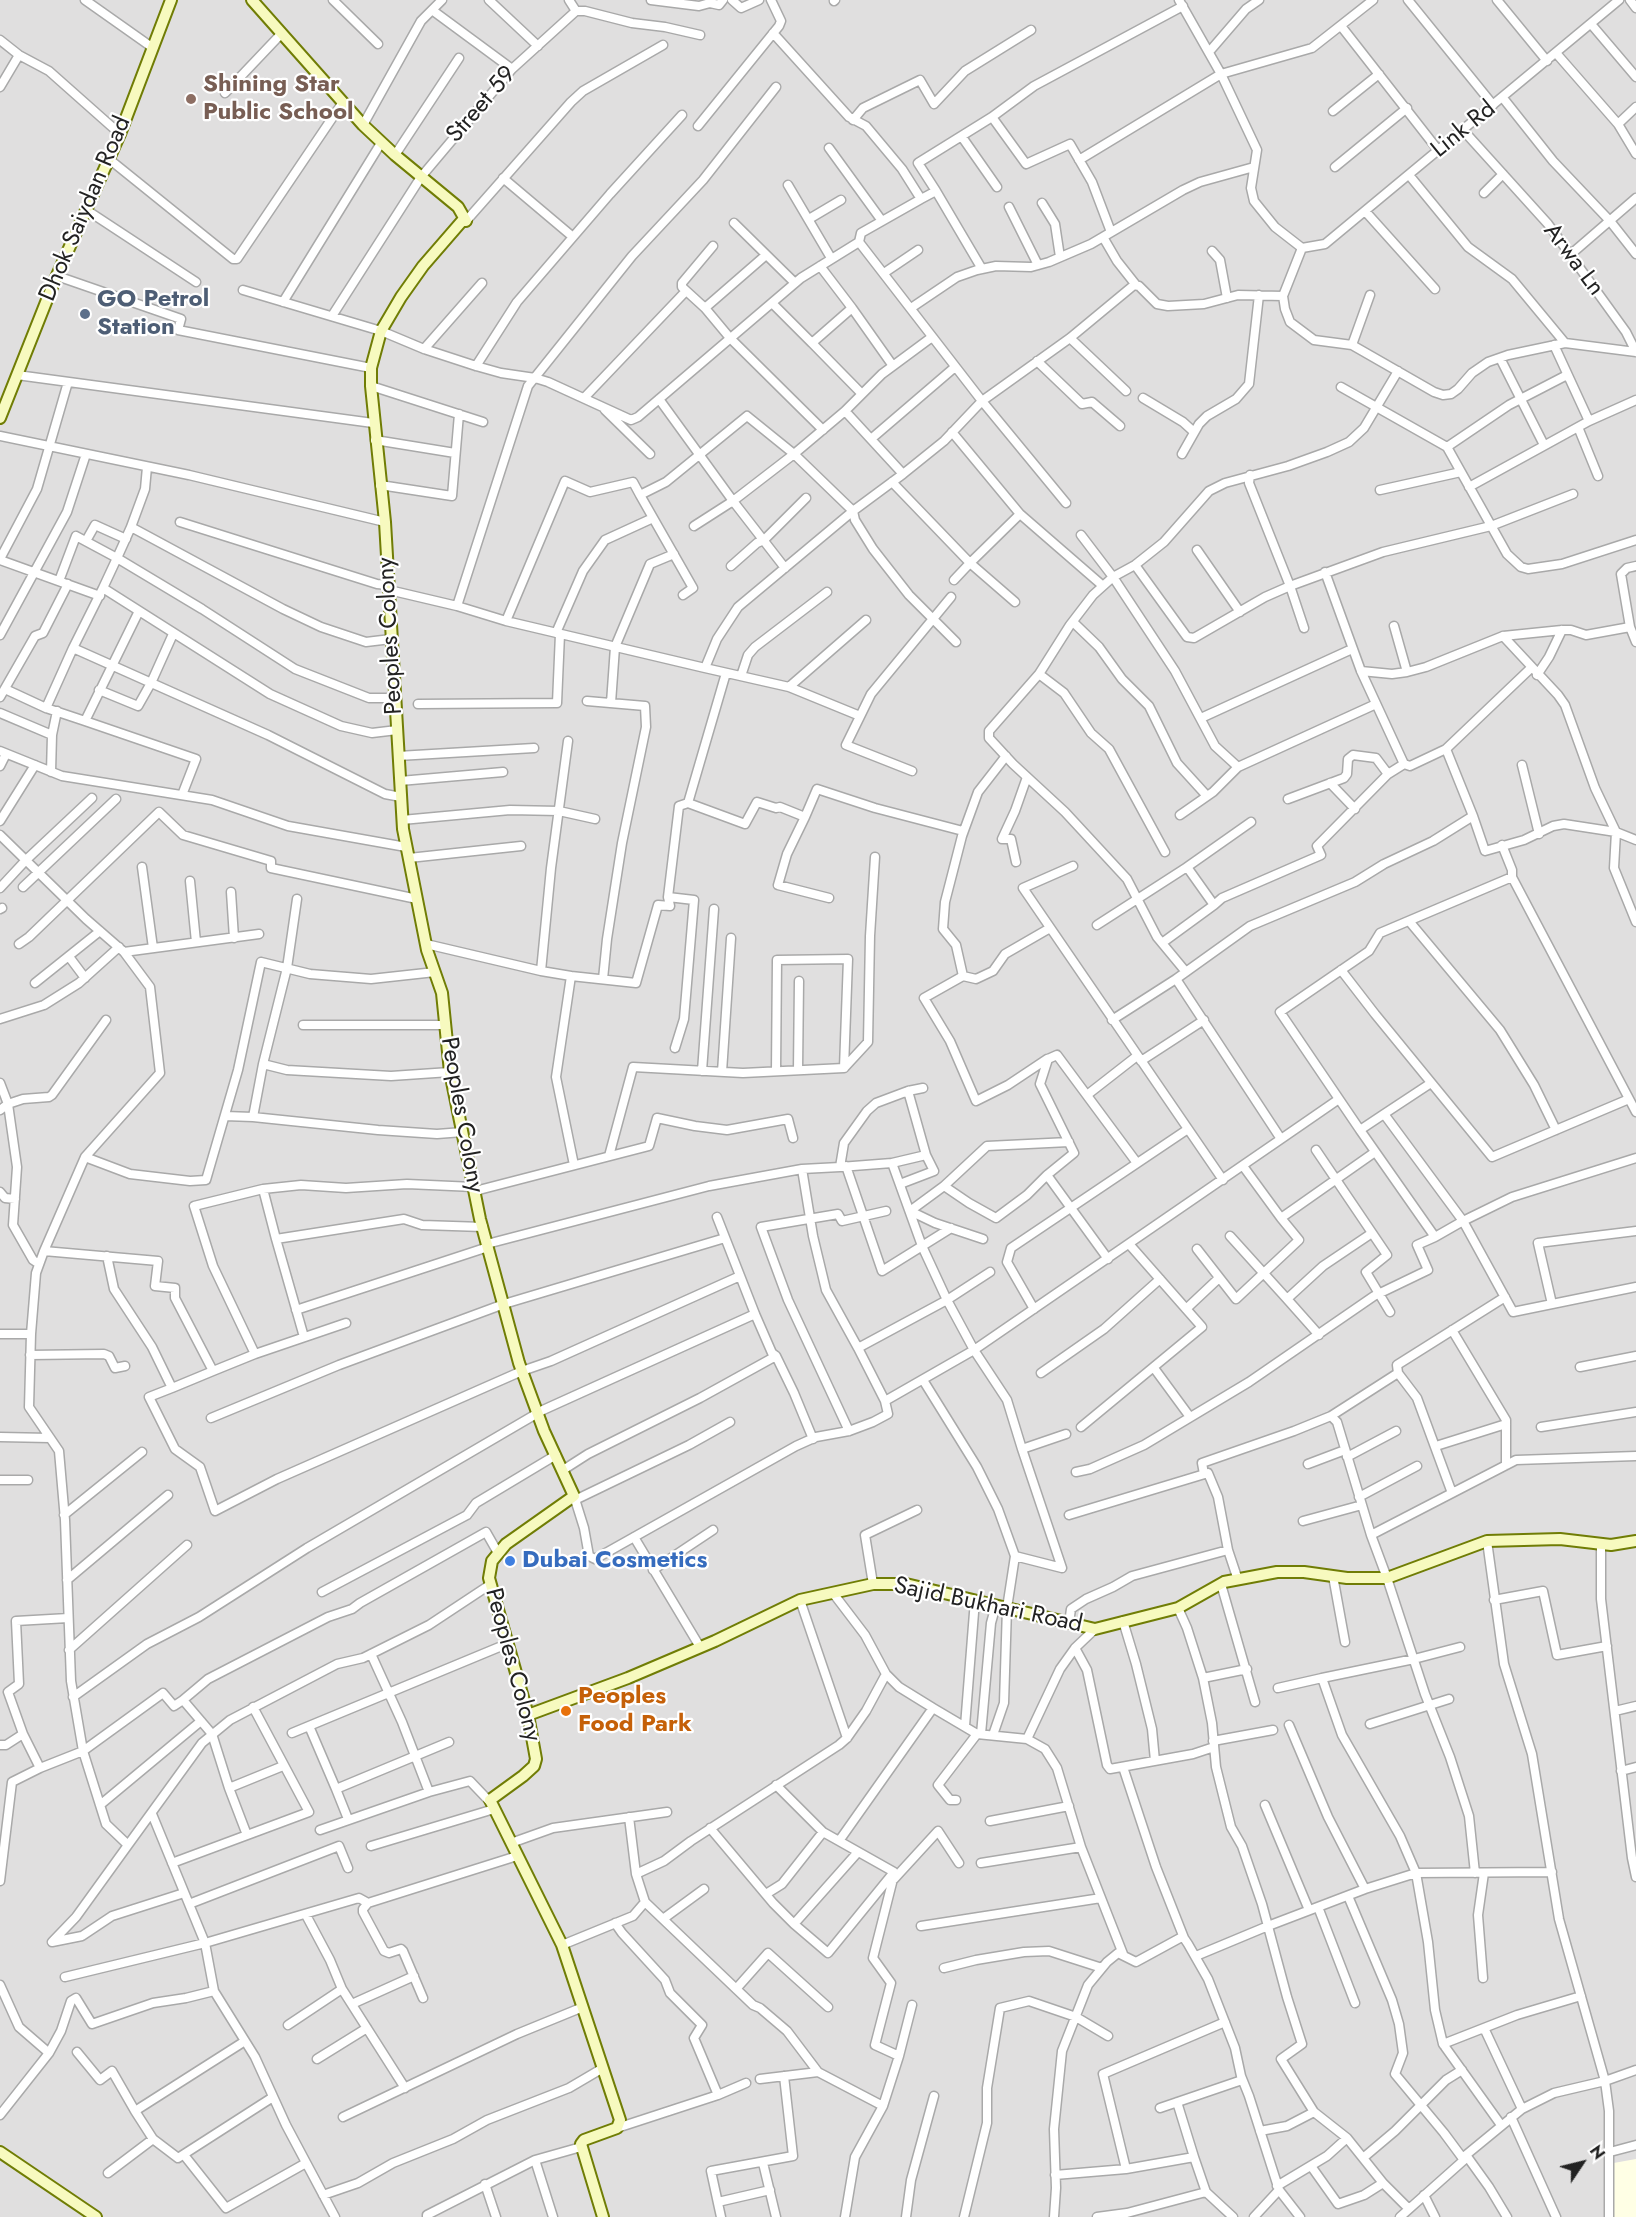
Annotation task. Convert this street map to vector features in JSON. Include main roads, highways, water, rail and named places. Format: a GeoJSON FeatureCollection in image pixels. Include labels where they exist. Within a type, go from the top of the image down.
{"type":"FeatureCollection","features":[{"type":"Feature","properties":{"kind":"place","name":"Shining Star Public School"},"geometry":{"type":"Point","coordinates":[191,99]}},
{"type":"Feature","properties":{"kind":"place","name":"GO Petrol Station"},"geometry":{"type":"Point","coordinates":[85,314]}},
{"type":"Feature","properties":{"kind":"place","name":"Dubai Cosmetics"},"geometry":{"type":"Point","coordinates":[510,1561]}},
{"type":"Feature","properties":{"kind":"place","name":"Peoples Food Park"},"geometry":{"type":"Point","coordinates":[566,1711]}}]}
